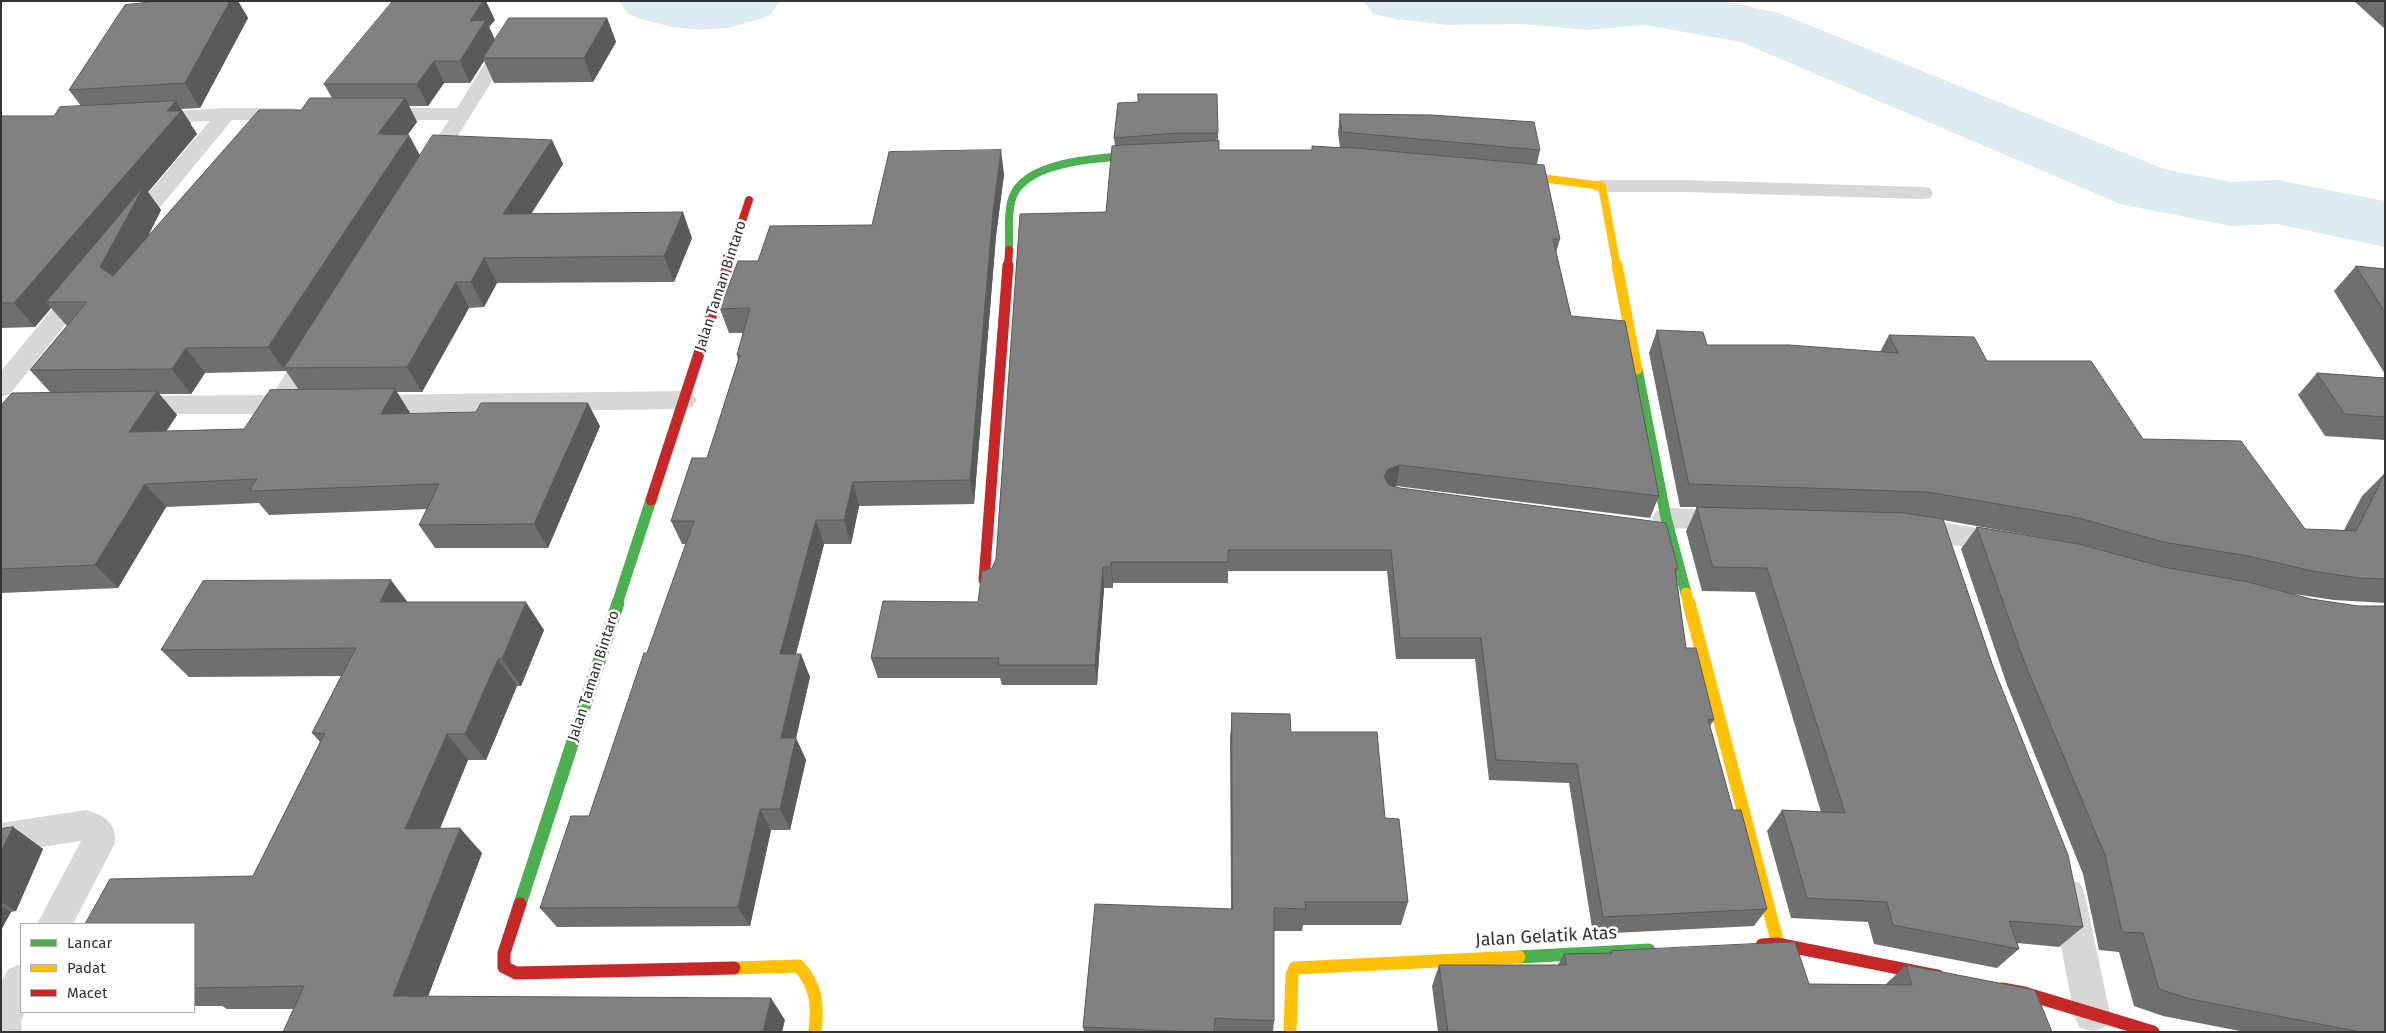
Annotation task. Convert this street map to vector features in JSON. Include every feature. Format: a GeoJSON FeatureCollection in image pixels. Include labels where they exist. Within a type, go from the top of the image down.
{"type":"FeatureCollection","features":[{"type":"Feature","properties":{"kind":"street"},"geometry":{"type":"LineString","coordinates":[[420,181],[518,25]]}},
{"type":"Feature","properties":{"kind":"street"},"geometry":{"type":"LineString","coordinates":[[118,243],[226,114]]}},
{"type":"Feature","properties":{"kind":"street"},"geometry":{"type":"LineString","coordinates":[[127,118],[226,114],[315,114]]}},
{"type":"Feature","properties":{"kind":"street"},"geometry":{"type":"LineString","coordinates":[[354,114],[463,114]]}},
{"type":"Feature","properties":{"kind":"street"},"geometry":{"type":"LineString","coordinates":[[984,580],[1013,194],[1019,182],[1032,174],[1049,169],[1108,160],[1160,155]]}},
{"type":"Feature","properties":{"kind":"street"},"geometry":{"type":"LineString","coordinates":[[1496,172],[1602,186],[1682,186],[1922,193]]}},
{"type":"Feature","properties":{"kind":"street"},"geometry":{"type":"LineString","coordinates":[[1602,186],[1660,527],[1778,944]]}},
{"type":"Feature","properties":{"kind":"street","name":"Jalan Taman Bintaro"},"geometry":{"type":"LineString","coordinates":[[749,200],[504,953],[504,967],[516,973],[799,966],[813,980],[819,1000],[815,1032]]}},
{"type":"Feature","properties":{"kind":"street"},"geometry":{"type":"LineString","coordinates":[[5,400],[94,274]]}},
{"type":"Feature","properties":{"kind":"street"},"geometry":{"type":"LineString","coordinates":[[278,404],[326,330]]}},
{"type":"Feature","properties":{"kind":"street"},"geometry":{"type":"LineString","coordinates":[[348,404],[684,400]]}},
{"type":"Feature","properties":{"kind":"street"},"geometry":{"type":"LineString","coordinates":[[110,406],[318,404]]}},
{"type":"Feature","properties":{"kind":"street"},"geometry":{"type":"LineString","coordinates":[[1660,527],[1754,521]]}},
{"type":"Feature","properties":{"kind":"street"},"geometry":{"type":"LineString","coordinates":[[1890,525],[1944,547],[2033,549]]}},
{"type":"Feature","properties":{"kind":"street"},"geometry":{"type":"LineString","coordinates":[[1,838],[86,825],[93,827],[98,834],[98,843],[55,923]]}},
{"type":"Feature","properties":{"kind":"street"},"geometry":{"type":"LineString","coordinates":[[2060,866],[2078,938],[2092,1014]]}},
{"type":"Feature","properties":{"kind":"street"},"geometry":{"type":"LineString","coordinates":[[1749,945],[1778,944],[1949,978]]}},
{"type":"Feature","properties":{"kind":"street","name":"Jalan Gelatik Atas"},"geometry":{"type":"LineString","coordinates":[[1290,1032],[1292,974],[1295,968],[1660,950]]}},
{"type":"Feature","properties":{"kind":"street"},"geometry":{"type":"LineString","coordinates":[[4,1032],[2,1019],[20,984]]}},
{"type":"Feature","properties":{"kind":"street"},"geometry":{"type":"LineString","coordinates":[[1986,986],[2024,994],[2153,1032]]}},
{"type":"Feature","properties":{"kind":"street"},"geometry":{"type":"LineString","coordinates":[[2024,994],[2039,1032]]}},
{"type":"Feature","properties":{"kind":"building"},"geometry":{"type":"Polygon","coordinates":[[[161,1],[230,1],[185,83],[69,90],[125,5],[161,1]]]}},
{"type":"Feature","properties":{"kind":"building"},"geometry":{"type":"Polygon","coordinates":[[[393,1],[483,1],[470,21],[486,20],[460,61],[434,61],[417,84],[324,84],[393,1]]]}},
{"type":"Feature","properties":{"kind":"building"},"geometry":{"type":"Polygon","coordinates":[[[509,18],[607,18],[584,58],[483,58],[509,18]]]}},
{"type":"Feature","properties":{"kind":"building"},"geometry":{"type":"Polygon","coordinates":[[[1138,94],[1217,94],[1218,133],[1177,133],[1114,138],[1118,103],[1138,102],[1138,94]]]}},
{"type":"Feature","properties":{"kind":"building"},"geometry":{"type":"Polygon","coordinates":[[[310,98],[405,98],[378,134],[409,135],[268,347],[186,348],[172,369],[30,370],[87,302],[46,302],[144,186],[100,267],[113,276],[259,110],[301,110],[310,98]]]}},
{"type":"Feature","properties":{"kind":"building"},"geometry":{"type":"Polygon","coordinates":[[[176,101],[167,111],[181,111],[14,303],[1,303],[1,116],[54,116],[60,107],[176,101]]]}},
{"type":"Feature","properties":{"kind":"building"},"geometry":{"type":"Polygon","coordinates":[[[1340,114],[1431,115],[1534,122],[1540,150],[1342,132],[1340,114]]]}},
{"type":"Feature","properties":{"kind":"building"},"geometry":{"type":"Polygon","coordinates":[[[433,135],[552,140],[503,214],[683,212],[664,256],[484,258],[471,282],[456,282],[407,367],[284,368],[433,135]]]}},
{"type":"Feature","properties":{"kind":"building"},"geometry":{"type":"Polygon","coordinates":[[[1219,141],[1219,150],[1312,150],[1312,146],[1344,147],[1544,165],[1560,239],[1553,239],[1571,316],[1625,321],[1659,496],[1400,465],[1388,469],[1384,477],[1389,485],[1400,488],[1666,523],[1678,569],[1675,569],[1686,648],[1696,648],[1714,720],[1708,719],[1733,810],[1741,810],[1767,909],[1603,917],[1577,764],[1496,760],[1481,638],[1400,638],[1391,550],[1228,550],[1228,562],[1111,562],[1111,567],[1103,567],[1095,665],[998,665],[999,658],[871,658],[883,601],[978,602],[982,571],[992,568],[996,559],[1020,214],[1106,212],[1112,146],[1219,141]]]}},
{"type":"Feature","properties":{"kind":"building"},"geometry":{"type":"Polygon","coordinates":[[[1001,150],[993,212],[970,480],[853,482],[844,520],[816,520],[780,654],[801,654],[781,738],[796,738],[780,809],[760,809],[738,907],[540,908],[571,816],[589,816],[644,653],[647,653],[694,521],[671,521],[692,458],[707,458],[740,355],[737,355],[750,308],[720,309],[738,261],[758,261],[770,226],[872,225],[889,152],[1001,150]]]}},
{"type":"Feature","properties":{"kind":"building"},"geometry":{"type":"Polygon","coordinates":[[[2356,266],[2385,269],[2385,312],[2356,266]]]}},
{"type":"Feature","properties":{"kind":"building"},"geometry":{"type":"Polygon","coordinates":[[[1657,330],[1703,332],[1707,345],[1789,345],[1898,353],[1889,335],[1974,337],[1987,361],[2091,361],[2143,439],[2241,441],[2305,529],[2356,531],[2385,473],[2385,579],[2358,578],[2312,571],[2248,556],[2163,542],[2079,518],[1928,492],[1689,484],[1657,330]]]}},
{"type":"Feature","properties":{"kind":"building"},"geometry":{"type":"Polygon","coordinates":[[[2317,373],[2385,378],[2385,417],[2345,414],[2317,373]]]}},
{"type":"Feature","properties":{"kind":"building"},"geometry":{"type":"Polygon","coordinates":[[[395,389],[381,414],[476,412],[481,403],[588,403],[534,524],[419,525],[439,484],[249,491],[257,479],[145,484],[95,565],[1,569],[1,405],[12,393],[157,391],[129,432],[244,429],[270,390],[395,389]]]}},
{"type":"Feature","properties":{"kind":"building"},"geometry":{"type":"Polygon","coordinates":[[[1697,507],[1905,513],[1943,519],[1992,664],[2068,855],[2083,927],[2009,921],[2019,949],[1893,925],[1887,902],[1807,898],[1782,810],[1845,813],[1767,568],[1713,567],[1697,507]]]}},
{"type":"Feature","properties":{"kind":"building"},"geometry":{"type":"Polygon","coordinates":[[[1977,527],[2079,544],[2163,567],[2248,582],[2311,599],[2358,606],[2385,606],[2385,1032],[2361,1032],[2190,999],[2159,989],[2143,933],[2122,932],[2105,855],[2025,664],[1977,527]]]}},
{"type":"Feature","properties":{"kind":"building"},"geometry":{"type":"Polygon","coordinates":[[[391,580],[380,602],[526,602],[502,659],[498,659],[465,734],[447,734],[405,829],[460,828],[393,996],[771,998],[763,1032],[283,1032],[304,986],[195,988],[195,923],[86,923],[110,879],[253,876],[325,733],[312,733],[356,648],[161,650],[203,581],[391,580]]]}},
{"type":"Feature","properties":{"kind":"building"},"geometry":{"type":"Polygon","coordinates":[[[1232,713],[1290,714],[1291,732],[1377,732],[1385,818],[1399,819],[1408,902],[1305,902],[1306,909],[1274,908],[1274,1021],[1215,1018],[1214,1032],[1083,1027],[1095,904],[1232,909],[1232,713]]]}},
{"type":"Feature","properties":{"kind":"building"},"geometry":{"type":"Polygon","coordinates":[[[13,827],[1,852],[1,829],[13,827]]]}},
{"type":"Feature","properties":{"kind":"building"},"geometry":{"type":"Polygon","coordinates":[[[1795,942],[1809,984],[1912,985],[1906,965],[2035,990],[2052,1032],[1448,1032],[1439,965],[1567,965],[1564,954],[1795,942]]]}},
{"type":"Feature","properties":{"kind":"waterway"},"geometry":{"type":"LineString","coordinates":[[650,1],[672,8],[700,11],[728,9],[749,1]]}},
{"type":"Feature","properties":{"kind":"waterway"},"geometry":{"type":"LineString","coordinates":[[1395,1],[1447,6],[1522,5],[1587,11],[1644,6],[1757,26],[2146,188],[2231,204],[2277,202],[2385,224]]}},
{"type":"Feature","properties":{"kind":"traffic: fast"},"geometry":{"type":"LineString","coordinates":[[1009,250],[1012,199],[1022,182],[1036,173],[1074,162],[1149,155]]}},
{"type":"Feature","properties":{"kind":"traffic: fast"},"geometry":{"type":"LineString","coordinates":[[1637,369],[1666,518],[1686,593]]}},
{"type":"Feature","properties":{"kind":"traffic: fast"},"geometry":{"type":"LineString","coordinates":[[520,904],[651,500]]}},
{"type":"Feature","properties":{"kind":"traffic: fast"},"geometry":{"type":"LineString","coordinates":[[1519,957],[1649,950]]}},
{"type":"Feature","properties":{"kind":"traffic: slow"},"geometry":{"type":"LineString","coordinates":[[1511,174],[1602,186],[1637,369]]}},
{"type":"Feature","properties":{"kind":"traffic: slow"},"geometry":{"type":"LineString","coordinates":[[1686,593],[1778,944]]}},
{"type":"Feature","properties":{"kind":"traffic: slow"},"geometry":{"type":"LineString","coordinates":[[1290,1032],[1292,975],[1295,968],[1519,957]]}},
{"type":"Feature","properties":{"kind":"traffic: slow"},"geometry":{"type":"LineString","coordinates":[[734,968],[799,966],[811,982],[816,996],[815,1032]]}},
{"type":"Feature","properties":{"kind":"traffic: jam"},"geometry":{"type":"LineString","coordinates":[[651,500],[749,200]]}},
{"type":"Feature","properties":{"kind":"traffic: jam"},"geometry":{"type":"LineString","coordinates":[[984,580],[1009,250]]}},
{"type":"Feature","properties":{"kind":"traffic: jam"},"geometry":{"type":"LineString","coordinates":[[520,904],[504,953],[504,967],[516,973],[734,968]]}},
{"type":"Feature","properties":{"kind":"traffic: jam"},"geometry":{"type":"LineString","coordinates":[[1762,945],[1778,944],[1938,976]]}},
{"type":"Feature","properties":{"kind":"traffic: jam"},"geometry":{"type":"LineString","coordinates":[[2002,989],[2024,993],[2153,1032]]}}]}
